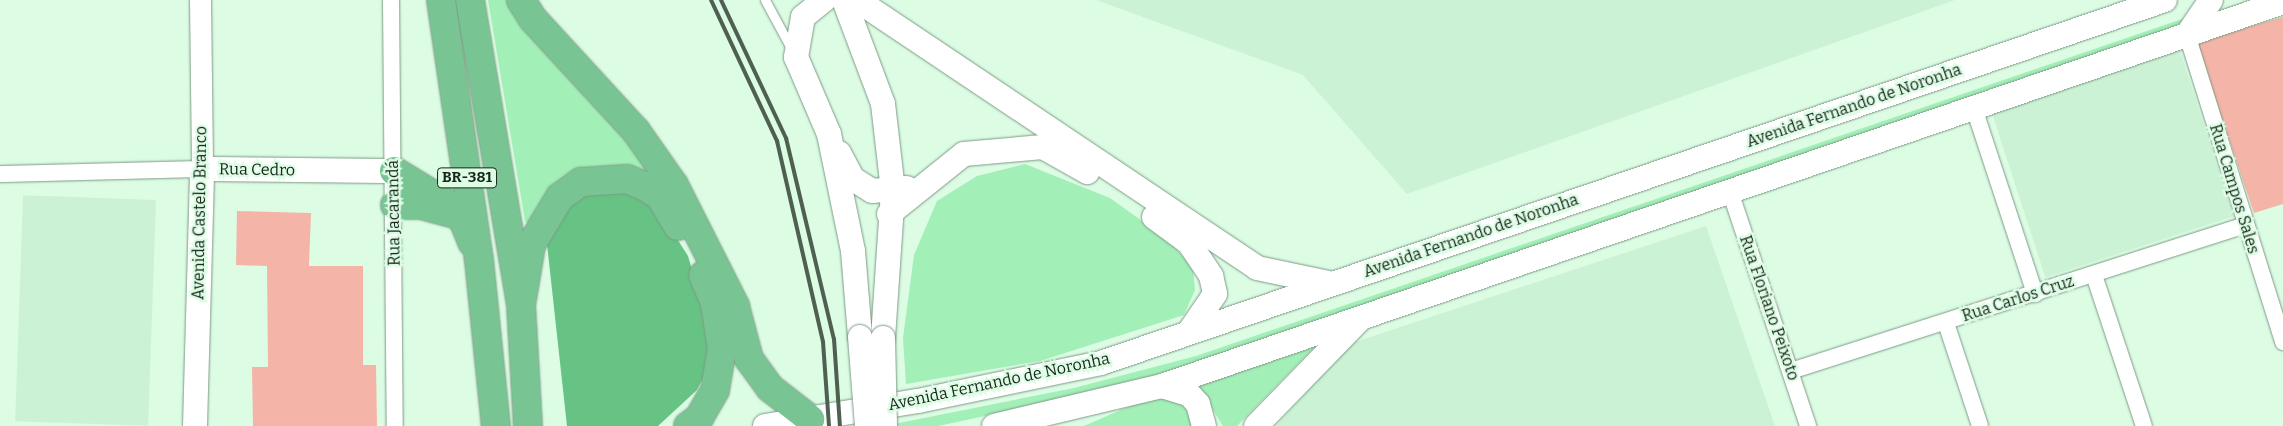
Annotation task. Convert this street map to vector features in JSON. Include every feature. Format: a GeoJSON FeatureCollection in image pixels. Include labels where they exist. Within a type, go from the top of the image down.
{"type":"FeatureCollection","features":[{"type":"Feature","properties":{"kind":"highway","name":"BR-381"},"geometry":{"type":"LineString","coordinates":[[441,0],[479,260],[496,426]]}},
{"type":"Feature","properties":{"kind":"highway","name":"BR-381"},"geometry":{"type":"LineString","coordinates":[[470,0],[520,305],[528,426]]}},
{"type":"Feature","properties":{"kind":"highway"},"geometry":{"type":"LineString","coordinates":[[521,0],[533,19],[636,131],[674,185],[735,306],[749,359],[770,388],[810,418]]}},
{"type":"Feature","properties":{"kind":"highway"},"geometry":{"type":"LineString","coordinates":[[394,171],[445,202],[464,222],[479,260]]}},
{"type":"Feature","properties":{"kind":"highway"},"geometry":{"type":"LineString","coordinates":[[520,305],[531,245],[560,197],[596,178],[627,179],[660,196],[692,247],[715,303],[722,349],[715,390],[700,418],[688,426]]}},
{"type":"Feature","properties":{"kind":"highway"},"geometry":{"type":"LineString","coordinates":[[395,206],[421,205],[448,212],[464,222]]}},
{"type":"Feature","properties":{"kind":"main road"},"geometry":{"type":"LineString","coordinates":[[824,0],[803,17],[796,57],[829,134],[853,179],[872,191],[893,191],[921,184]]}},
{"type":"Feature","properties":{"kind":"main road"},"geometry":{"type":"LineString","coordinates":[[844,0],[883,104],[893,191],[871,337],[868,426]]}},
{"type":"Feature","properties":{"kind":"main road"},"geometry":{"type":"LineString","coordinates":[[857,0],[1258,268],[1332,283]]}},
{"type":"Feature","properties":{"kind":"main road","name":"Avenida Fernando de Noronha"},"geometry":{"type":"LineString","coordinates":[[765,426],[1101,363],[1191,329],[1332,283],[2165,0]]}},
{"type":"Feature","properties":{"kind":"main road"},"geometry":{"type":"LineString","coordinates":[[2187,35],[2211,0]]}},
{"type":"Feature","properties":{"kind":"main road"},"geometry":{"type":"LineString","coordinates":[[994,426],[1162,386],[1365,314],[2283,2]]}},
{"type":"Feature","properties":{"kind":"main road"},"geometry":{"type":"LineString","coordinates":[[829,134],[871,337],[885,426]]}},
{"type":"Feature","properties":{"kind":"main road"},"geometry":{"type":"LineString","coordinates":[[890,214],[921,184],[964,154],[1043,147],[1117,190],[1189,243],[1211,276],[1214,294],[1191,329]]}},
{"type":"Feature","properties":{"kind":"main road","name":"Rua Cedro"},"geometry":{"type":"LineString","coordinates":[[202,169],[394,171]]}},
{"type":"Feature","properties":{"kind":"main road","name":"Avenida Castelo Branco"},"geometry":{"type":"LineString","coordinates":[[195,426],[202,169]]}},
{"type":"Feature","properties":{"kind":"main road"},"geometry":{"type":"LineString","coordinates":[[1256,426],[1365,314]]}},
{"type":"Feature","properties":{"kind":"main road"},"geometry":{"type":"LineString","coordinates":[[1162,386],[1189,394],[1198,404],[1204,426]]}},
{"type":"Feature","properties":{"kind":"street","name":"Avenida Castelo Branco"},"geometry":{"type":"LineString","coordinates":[[200,0],[202,169]]}},
{"type":"Feature","properties":{"kind":"street","name":"Rua Jacarandá"},"geometry":{"type":"LineString","coordinates":[[391,0],[395,206],[395,426]]}},
{"type":"Feature","properties":{"kind":"street","name":"Rua Campos Sales"},"geometry":{"type":"LineString","coordinates":[[2187,35],[2283,342]]}},
{"type":"Feature","properties":{"kind":"street"},"geometry":{"type":"LineString","coordinates":[[1974,108],[2035,294]]}},
{"type":"Feature","properties":{"kind":"street","name":"Rua Cedro"},"geometry":{"type":"LineString","coordinates":[[0,174],[202,169]]}},
{"type":"Feature","properties":{"kind":"street","name":"Rua Floriano Peixoto"},"geometry":{"type":"LineString","coordinates":[[1730,191],[1808,426]]}},
{"type":"Feature","properties":{"kind":"street","name":"Rua Carlos Cruz"},"geometry":{"type":"LineString","coordinates":[[1791,372],[2245,225]]}},
{"type":"Feature","properties":{"kind":"street"},"geometry":{"type":"LineString","coordinates":[[2094,275],[2144,426]]}},
{"type":"Feature","properties":{"kind":"street"},"geometry":{"type":"LineString","coordinates":[[1946,323],[1980,426]]}},
{"type":"Feature","properties":{"kind":"lane"},"geometry":{"type":"LineString","coordinates":[[765,0],[796,57]]}},
{"type":"Feature","properties":{"kind":"shaded area"},"geometry":{"type":"Polygon","coordinates":[[[1096,0],[1955,0],[1407,194],[1303,75],[1096,0]]]}},
{"type":"Feature","properties":{"kind":"shaded area"},"geometry":{"type":"Polygon","coordinates":[[[2179,48],[2234,216],[2045,278],[1991,109],[2179,48]]]}},
{"type":"Feature","properties":{"kind":"shaded area"},"geometry":{"type":"Polygon","coordinates":[[[23,195],[156,200],[148,426],[15,421],[23,195]]]}},
{"type":"Feature","properties":{"kind":"shaded area"},"geometry":{"type":"Polygon","coordinates":[[[1706,226],[1775,426],[1276,426],[1349,344],[1706,226]]]}},
{"type":"Feature","properties":{"kind":"green space"},"geometry":{"type":"Polygon","coordinates":[[[488,0],[507,0],[528,32],[659,173],[529,224],[525,221],[488,0]]]}},
{"type":"Feature","properties":{"kind":"green space"},"geometry":{"type":"Polygon","coordinates":[[[2185,18],[2178,32],[1137,384],[938,426],[884,426],[1074,388],[1196,356],[2185,18]]]}},
{"type":"Feature","properties":{"kind":"green space"},"geometry":{"type":"Polygon","coordinates":[[[1025,164],[1110,198],[1167,239],[1193,268],[1195,290],[1184,315],[1040,361],[906,384],[903,338],[914,255],[937,201],[977,176],[1025,164]]]}},
{"type":"Feature","properties":{"kind":"green space"},"geometry":{"type":"Polygon","coordinates":[[[607,184],[655,204],[688,256],[713,342],[709,367],[697,390],[658,426],[567,426],[546,235],[565,205],[607,184]]]}},
{"type":"Feature","properties":{"kind":"green space"},"geometry":{"type":"Polygon","coordinates":[[[1325,336],[1237,426],[1223,426],[1192,376],[1325,336]]]}},
{"type":"Feature","properties":{"kind":"green space"},"geometry":{"type":"Polygon","coordinates":[[[1155,395],[1184,406],[1194,426],[1084,426],[1155,395]]]}},
{"type":"Feature","properties":{"kind":"building"},"geometry":{"type":"Polygon","coordinates":[[[2283,17],[2283,204],[2254,213],[2196,42],[2283,17]]]}},
{"type":"Feature","properties":{"kind":"building"},"geometry":{"type":"Polygon","coordinates":[[[237,211],[311,213],[309,266],[363,266],[363,365],[376,365],[377,426],[253,426],[252,367],[268,367],[267,266],[236,265],[237,211]]]}},
{"type":"Feature","properties":{"kind":"railway"},"geometry":{"type":"LineString","coordinates":[[711,0],[777,141],[823,342],[829,426]]}},
{"type":"Feature","properties":{"kind":"railway"},"geometry":{"type":"LineString","coordinates":[[721,0],[786,138],[834,339],[840,426]]}}]}
